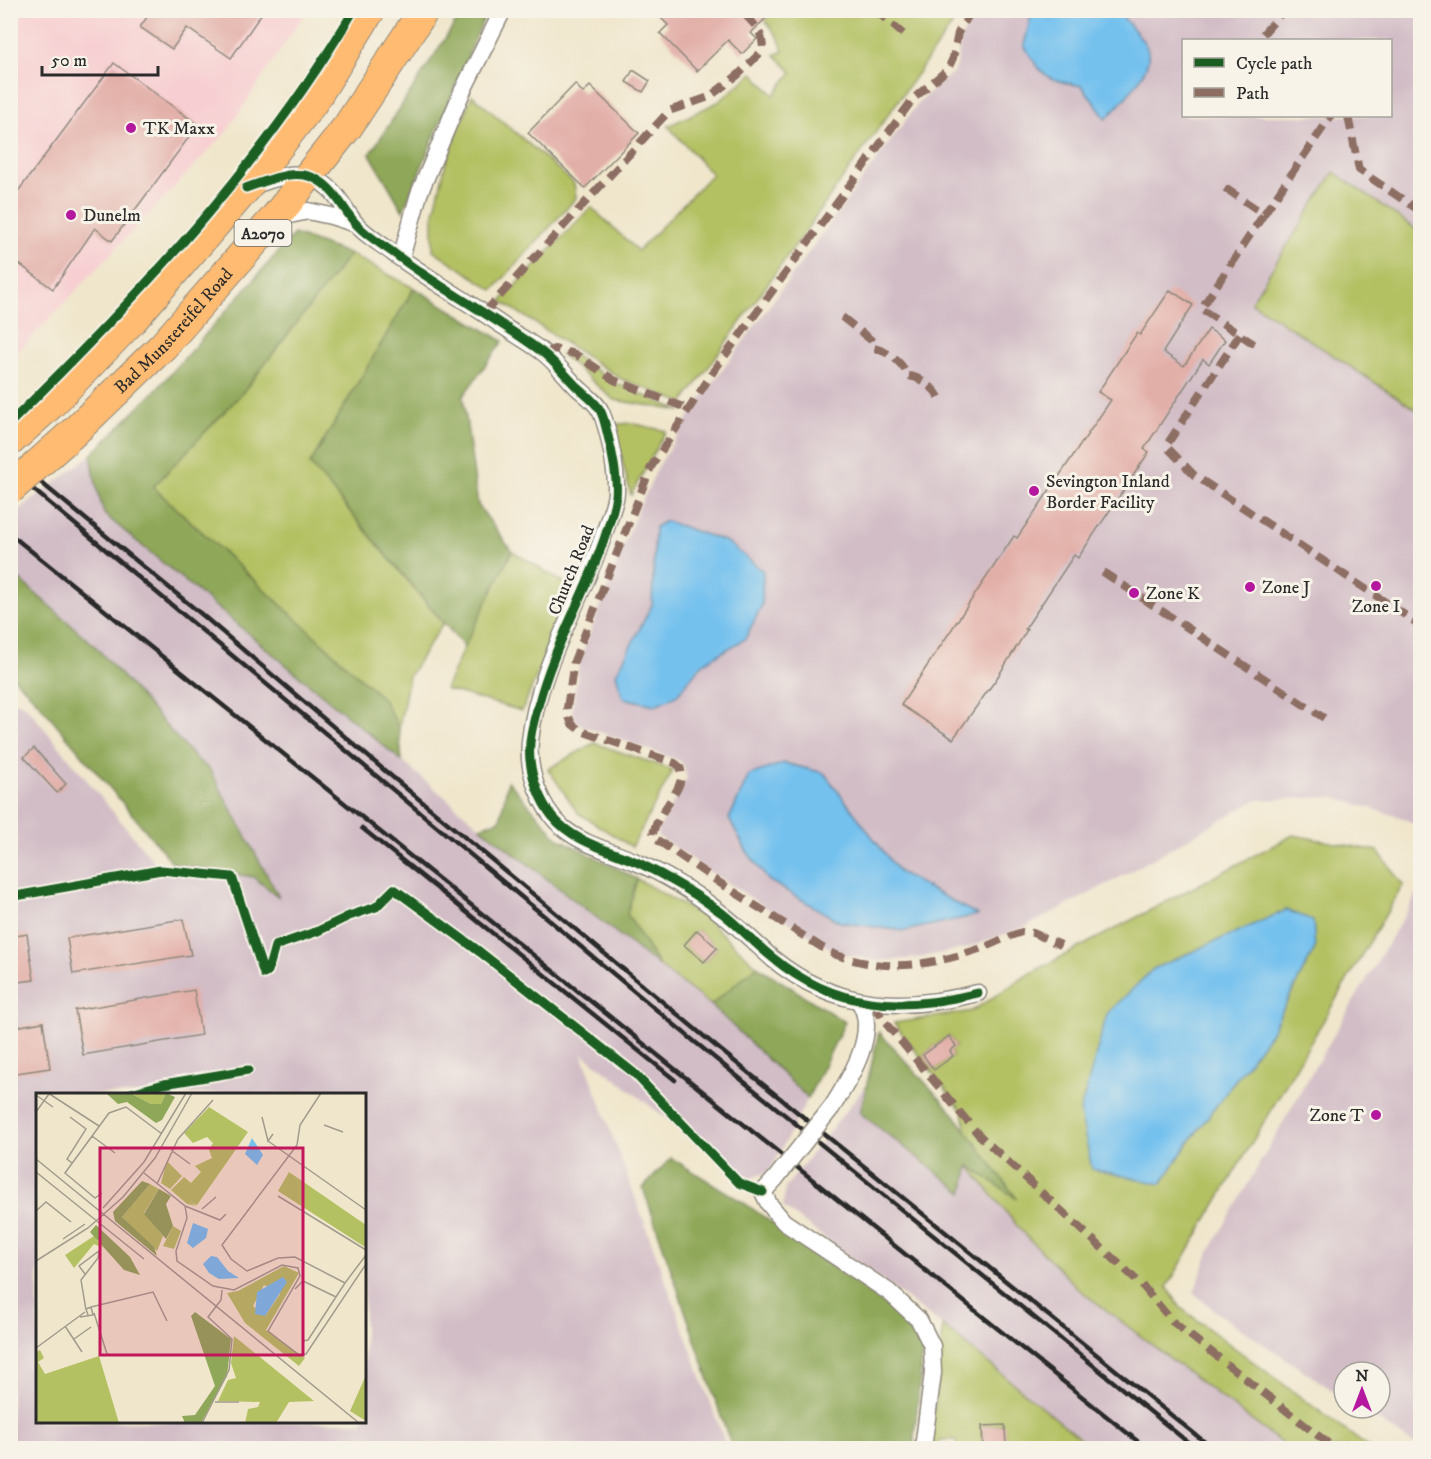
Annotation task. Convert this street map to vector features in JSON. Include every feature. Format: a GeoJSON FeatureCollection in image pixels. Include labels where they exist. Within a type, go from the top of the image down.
{"type":"FeatureCollection","features":[{"type":"Feature","properties":{"kind":"highway","name":"Bad Munstereifel Road"},"geometry":{"type":"LineString","coordinates":[[10,441],[52,403],[133,320],[246,188],[312,103],[370,10]]}},
{"type":"Feature","properties":{"kind":"highway","name":"Bad Munstereifel Road"},"geometry":{"type":"LineString","coordinates":[[10,489],[74,432],[163,346],[275,218],[348,126],[424,10]]}},
{"type":"Feature","properties":{"kind":"street"},"geometry":{"type":"LineString","coordinates":[[400,258],[419,194],[462,92],[503,10]]}},
{"type":"Feature","properties":{"kind":"street"},"geometry":{"type":"LineString","coordinates":[[246,188],[282,176],[310,175]]}},
{"type":"Feature","properties":{"kind":"street","name":"Church Road"},"geometry":{"type":"LineString","coordinates":[[310,175],[330,189],[356,224],[400,258],[545,354],[600,410],[611,447],[616,493],[600,548],[544,681],[530,742],[530,760],[534,779],[542,801],[551,815],[574,835],[666,876],[701,898],[797,976],[826,990],[858,1000],[902,1005],[941,1002],[978,993]]}},
{"type":"Feature","properties":{"kind":"street","name":"Church Road"},"geometry":{"type":"LineString","coordinates":[[275,218],[308,211],[356,224]]}},
{"type":"Feature","properties":{"kind":"street"},"geometry":{"type":"LineString","coordinates":[[858,1000],[866,1016],[862,1050],[852,1075],[832,1107],[763,1192],[769,1204],[784,1222],[889,1292],[919,1320],[932,1346],[933,1373],[923,1449]]}},
{"type":"Feature","properties":{"kind":"shaded area"},"geometry":{"type":"Polygon","coordinates":[[[11,11],[306,11],[227,131],[11,359],[11,11]]]}},
{"type":"Feature","properties":{"kind":"shaded area","name":"Sevington Inland Border Facility"},"geometry":{"type":"Polygon","coordinates":[[[978,11],[1420,11],[1420,827],[1403,818],[1334,797],[1256,800],[1117,879],[1025,927],[966,948],[918,958],[879,961],[844,954],[828,947],[657,835],[687,778],[683,764],[581,725],[577,722],[572,710],[580,659],[636,514],[658,467],[696,406],[919,102],[953,72],[957,63],[961,37],[978,11]]]}},
{"type":"Feature","properties":{"kind":"shaded area"},"geometry":{"type":"Polygon","coordinates":[[[91,455],[157,490],[399,728],[402,761],[480,827],[711,1005],[808,1098],[770,1171],[746,1180],[582,1053],[727,1448],[11,1448],[10,699],[25,705],[159,868],[233,873],[194,757],[95,646],[11,572],[11,516],[91,455]]]}},
{"type":"Feature","properties":{"kind":"shaded area","name":"Zone T"},"geometry":{"type":"Polygon","coordinates":[[[1420,889],[1420,1448],[1378,1420],[1392,1420],[1392,1360],[1332,1360],[1332,1390],[1219,1314],[1194,1293],[1209,1252],[1420,889]]]}},
{"type":"Feature","properties":{"kind":"shaded area"},"geometry":{"type":"Polygon","coordinates":[[[867,1084],[968,1165],[1023,1233],[1081,1291],[1288,1448],[1092,1448],[943,1326],[783,1207],[785,1188],[867,1084]]]}},
{"type":"Feature","properties":{"kind":"green space"},"geometry":{"type":"Polygon","coordinates":[[[463,11],[487,11],[403,211],[370,154],[463,11]]]}},
{"type":"Feature","properties":{"kind":"green space"},"geometry":{"type":"Polygon","coordinates":[[[774,11],[962,11],[683,403],[621,379],[501,301],[591,207],[638,251],[712,174],[668,126],[718,102],[753,73],[774,95],[792,72],[775,55],[783,51],[779,39],[765,20],[774,11]]]}},
{"type":"Feature","properties":{"kind":"green space"},"geometry":{"type":"Polygon","coordinates":[[[472,95],[574,183],[576,198],[493,290],[433,250],[433,217],[446,162],[472,95]]]}},
{"type":"Feature","properties":{"kind":"green space"},"geometry":{"type":"Polygon","coordinates":[[[1334,172],[1420,232],[1420,412],[1251,302],[1334,172]]]}},
{"type":"Feature","properties":{"kind":"green space"},"geometry":{"type":"Polygon","coordinates":[[[294,234],[350,254],[244,391],[153,487],[383,699],[399,728],[402,761],[104,514],[96,485],[91,455],[157,389],[294,234]]]}},
{"type":"Feature","properties":{"kind":"green space"},"geometry":{"type":"Polygon","coordinates":[[[350,254],[414,288],[310,464],[443,623],[409,676],[399,728],[383,699],[153,487],[244,391],[350,254]]]}},
{"type":"Feature","properties":{"kind":"green space"},"geometry":{"type":"Polygon","coordinates":[[[414,288],[503,341],[463,396],[478,505],[512,551],[464,647],[310,464],[414,288]]]}},
{"type":"Feature","properties":{"kind":"green space"},"geometry":{"type":"Polygon","coordinates":[[[561,354],[575,356],[615,383],[681,411],[614,400],[561,354]]]}},
{"type":"Feature","properties":{"kind":"green space"},"geometry":{"type":"Polygon","coordinates":[[[631,423],[666,431],[631,495],[613,425],[631,423]]]}},
{"type":"Feature","properties":{"kind":"green space"},"geometry":{"type":"Polygon","coordinates":[[[512,551],[573,588],[522,711],[445,689],[512,551]]]}},
{"type":"Feature","properties":{"kind":"green space"},"geometry":{"type":"Polygon","coordinates":[[[11,572],[95,646],[194,757],[210,770],[279,897],[253,877],[173,863],[36,700],[11,675],[11,572]]]}},
{"type":"Feature","properties":{"kind":"green space"},"geometry":{"type":"Polygon","coordinates":[[[594,743],[673,770],[632,847],[578,813],[548,769],[594,743]]]}},
{"type":"Feature","properties":{"kind":"green space"},"geometry":{"type":"Polygon","coordinates":[[[508,781],[558,838],[637,879],[627,914],[659,966],[480,827],[500,820],[508,781]]]}},
{"type":"Feature","properties":{"kind":"green space"},"geometry":{"type":"Polygon","coordinates":[[[1293,835],[1378,851],[1403,885],[1167,1287],[1181,1308],[1369,1448],[1288,1448],[1081,1291],[1023,1233],[968,1165],[1016,1198],[966,1131],[963,1112],[894,1023],[972,1011],[1029,974],[1293,835]],[[1286,910],[1161,1184],[1187,1145],[1271,1032],[1315,948],[1286,910]],[[949,1036],[923,1055],[934,1070],[953,1056],[950,1051],[956,1046],[949,1036]]]}},
{"type":"Feature","properties":{"kind":"green space"},"geometry":{"type":"Polygon","coordinates":[[[637,879],[704,917],[757,966],[711,1005],[659,966],[627,914],[637,879]],[[697,930],[685,945],[704,962],[717,948],[697,930]]]}},
{"type":"Feature","properties":{"kind":"green space"},"geometry":{"type":"Polygon","coordinates":[[[757,966],[845,1022],[808,1098],[711,1005],[757,966]]]}},
{"type":"Feature","properties":{"kind":"green space"},"geometry":{"type":"Polygon","coordinates":[[[879,1032],[954,1114],[1017,1199],[969,1165],[963,1193],[860,1113],[879,1032]]]}},
{"type":"Feature","properties":{"kind":"green space"},"geometry":{"type":"Polygon","coordinates":[[[671,1158],[746,1204],[895,1312],[923,1350],[913,1448],[732,1448],[643,1188],[671,1158]]]}},
{"type":"Feature","properties":{"kind":"green space"},"geometry":{"type":"Polygon","coordinates":[[[943,1326],[1092,1448],[1006,1448],[1004,1425],[982,1426],[983,1448],[956,1448],[956,1440],[940,1440],[939,1448],[930,1448],[943,1326]]]}},
{"type":"Feature","properties":{"kind":"water"},"geometry":{"type":"Polygon","coordinates":[[[1032,11],[1118,11],[1141,39],[1147,48],[1146,66],[1135,86],[1106,119],[1082,86],[1053,79],[1036,64],[1024,45],[1032,11]]]}},
{"type":"Feature","properties":{"kind":"water"},"geometry":{"type":"Polygon","coordinates":[[[666,521],[727,542],[763,571],[762,605],[745,639],[703,663],[676,696],[655,705],[623,698],[616,674],[652,605],[655,527],[666,521]]]}},
{"type":"Feature","properties":{"kind":"water"},"geometry":{"type":"Polygon","coordinates":[[[784,763],[824,773],[899,872],[978,915],[904,931],[840,922],[768,880],[746,850],[729,819],[749,775],[784,763]]]}},
{"type":"Feature","properties":{"kind":"water"},"geometry":{"type":"Polygon","coordinates":[[[1286,910],[1313,920],[1315,948],[1271,1032],[1187,1145],[1161,1184],[1092,1169],[1080,1112],[1107,1014],[1153,969],[1286,910]]]}},
{"type":"Feature","properties":{"kind":"building"},"geometry":{"type":"Polygon","coordinates":[[[152,10],[264,10],[231,58],[187,28],[172,49],[140,27],[152,10]]]}},
{"type":"Feature","properties":{"kind":"building"},"geometry":{"type":"Polygon","coordinates":[[[653,10],[774,10],[751,33],[757,39],[742,54],[728,40],[697,71],[660,33],[668,25],[653,10]]]}},
{"type":"Feature","properties":{"kind":"building"},"geometry":{"type":"Polygon","coordinates":[[[114,63],[198,125],[112,241],[95,228],[53,289],[10,257],[10,202],[114,63]]]}},
{"type":"Feature","properties":{"kind":"building"},"geometry":{"type":"Polygon","coordinates":[[[633,70],[650,81],[643,92],[626,82],[633,70]]]}},
{"type":"Feature","properties":{"kind":"building"},"geometry":{"type":"Polygon","coordinates":[[[575,84],[583,93],[590,86],[639,133],[585,188],[528,133],[575,84]]]}},
{"type":"Feature","properties":{"kind":"building"},"geometry":{"type":"Polygon","coordinates":[[[1170,290],[1193,305],[1163,352],[1184,366],[1209,329],[1225,340],[1209,364],[1203,359],[1144,449],[1149,452],[1078,558],[1074,555],[1025,629],[1027,630],[997,678],[953,739],[901,705],[1014,536],[1017,538],[1111,400],[1098,392],[1137,333],[1140,335],[1170,290]]]}},
{"type":"Feature","properties":{"kind":"building"},"geometry":{"type":"Polygon","coordinates":[[[34,748],[66,784],[57,793],[24,757],[34,748]]]}},
{"type":"Feature","properties":{"kind":"building"},"geometry":{"type":"Polygon","coordinates":[[[183,919],[191,955],[73,974],[67,938],[183,919]]]}},
{"type":"Feature","properties":{"kind":"building"},"geometry":{"type":"Polygon","coordinates":[[[697,930],[717,948],[704,962],[684,945],[697,930]]]}},
{"type":"Feature","properties":{"kind":"building"},"geometry":{"type":"Polygon","coordinates":[[[27,934],[34,980],[10,983],[10,937],[27,934]]]}},
{"type":"Feature","properties":{"kind":"building"},"geometry":{"type":"Polygon","coordinates":[[[194,990],[201,1035],[83,1055],[75,1010],[194,990]]]}},
{"type":"Feature","properties":{"kind":"building"},"geometry":{"type":"Polygon","coordinates":[[[43,1022],[50,1068],[10,1074],[10,1028],[43,1022]]]}},
{"type":"Feature","properties":{"kind":"building"},"geometry":{"type":"Polygon","coordinates":[[[949,1036],[956,1046],[950,1051],[953,1056],[934,1070],[923,1055],[949,1036]]]}},
{"type":"Feature","properties":{"kind":"building"},"geometry":{"type":"Polygon","coordinates":[[[1005,1425],[1006,1449],[983,1449],[982,1426],[1005,1425]]]}},
{"type":"Feature","properties":{"kind":"railway"},"geometry":{"type":"LineString","coordinates":[[10,457],[200,613],[384,770],[718,1048],[1212,1448]]}},
{"type":"Feature","properties":{"kind":"railway"},"geometry":{"type":"LineString","coordinates":[[10,470],[695,1042],[1195,1448]]}},
{"type":"Feature","properties":{"kind":"railway"},"geometry":{"type":"LineString","coordinates":[[10,534],[1146,1448]]}},
{"type":"Feature","properties":{"kind":"railway"},"geometry":{"type":"LineString","coordinates":[[362,828],[675,1080]]}},
{"type":"Feature","properties":{"kind":"marked path"},"geometry":{"type":"LineString","coordinates":[[484,313],[669,111],[709,97],[738,75],[763,50],[759,33],[741,10]]}},
{"type":"Feature","properties":{"kind":"marked path"},"geometry":{"type":"LineString","coordinates":[[875,10],[903,34]]}},
{"type":"Feature","properties":{"kind":"marked path"},"geometry":{"type":"LineString","coordinates":[[972,10],[958,33],[953,58],[948,69],[913,99],[713,372],[651,467],[574,661],[567,708],[572,724],[581,731],[675,763],[680,767],[680,784],[658,819],[653,837],[720,883],[829,952],[867,963],[904,965],[959,955],[1022,932],[1033,933],[1061,945]]}},
{"type":"Feature","properties":{"kind":"marked path"},"geometry":{"type":"LineString","coordinates":[[1263,34],[1284,10]]}},
{"type":"Feature","properties":{"kind":"marked path"},"geometry":{"type":"LineString","coordinates":[[1225,188],[1264,214],[1330,117]]}},
{"type":"Feature","properties":{"kind":"marked path"},"geometry":{"type":"LineString","coordinates":[[1348,117],[1359,170],[1420,211]]}},
{"type":"Feature","properties":{"kind":"marked path"},"geometry":{"type":"LineString","coordinates":[[1254,344],[1201,309],[1264,214]]}},
{"type":"Feature","properties":{"kind":"marked path"},"geometry":{"type":"LineString","coordinates":[[842,317],[871,340],[874,348],[894,358],[908,376],[928,384],[941,402]]}},
{"type":"Feature","properties":{"kind":"marked path"},"geometry":{"type":"LineString","coordinates":[[1240,334],[1166,446],[1194,475],[1420,625]]}},
{"type":"Feature","properties":{"kind":"marked path"},"geometry":{"type":"LineString","coordinates":[[545,354],[554,349],[575,354],[614,380],[688,409]]}},
{"type":"Feature","properties":{"kind":"marked path"},"geometry":{"type":"LineString","coordinates":[[1103,572],[1324,718]]}},
{"type":"Feature","properties":{"kind":"marked path"},"geometry":{"type":"LineString","coordinates":[[874,1003],[883,1020],[978,1134],[1142,1285],[1173,1322],[1334,1448]]}},
{"type":"Feature","properties":{"kind":"cycle path"},"geometry":{"type":"LineString","coordinates":[[10,423],[105,327],[196,228],[279,123],[318,68],[354,10]]}},
{"type":"Feature","properties":{"kind":"cycle path"},"geometry":{"type":"LineString","coordinates":[[246,188],[292,175],[302,175],[323,183],[366,233],[431,280],[542,352],[595,403],[601,413],[613,458],[616,496],[590,576],[546,679],[530,739],[533,775],[540,797],[552,816],[571,833],[593,845],[641,864],[693,893],[722,913],[773,958],[821,988],[846,997],[896,1004],[923,1003],[978,993]]}},
{"type":"Feature","properties":{"kind":"cycle path"},"geometry":{"type":"LineString","coordinates":[[10,897],[161,870],[232,877],[264,974]]}},
{"type":"Feature","properties":{"kind":"cycle path"},"geometry":{"type":"LineString","coordinates":[[264,974],[268,971],[275,946],[376,907],[394,889],[480,952],[634,1073],[739,1183],[763,1192]]}},
{"type":"Feature","properties":{"kind":"cycle path"},"geometry":{"type":"LineString","coordinates":[[131,1093],[164,1084],[248,1070]]}},
{"type":"Feature","properties":{"kind":"place","name":"TK Maxx"},"geometry":{"type":"Point","coordinates":[131,128]}},
{"type":"Feature","properties":{"kind":"place","name":"Dunelm"},"geometry":{"type":"Point","coordinates":[71,215]}},
{"type":"Feature","properties":{"kind":"place","name":"Sevington Inland Border Facility"},"geometry":{"type":"Point","coordinates":[1034,491]}},
{"type":"Feature","properties":{"kind":"place","name":"Zone I"},"geometry":{"type":"Point","coordinates":[1376,586]}},
{"type":"Feature","properties":{"kind":"place","name":"Zone J"},"geometry":{"type":"Point","coordinates":[1250,587]}},
{"type":"Feature","properties":{"kind":"place","name":"Zone K"},"geometry":{"type":"Point","coordinates":[1134,593]}},
{"type":"Feature","properties":{"kind":"place","name":"Zone T"},"geometry":{"type":"Point","coordinates":[1376,1115]}}]}
